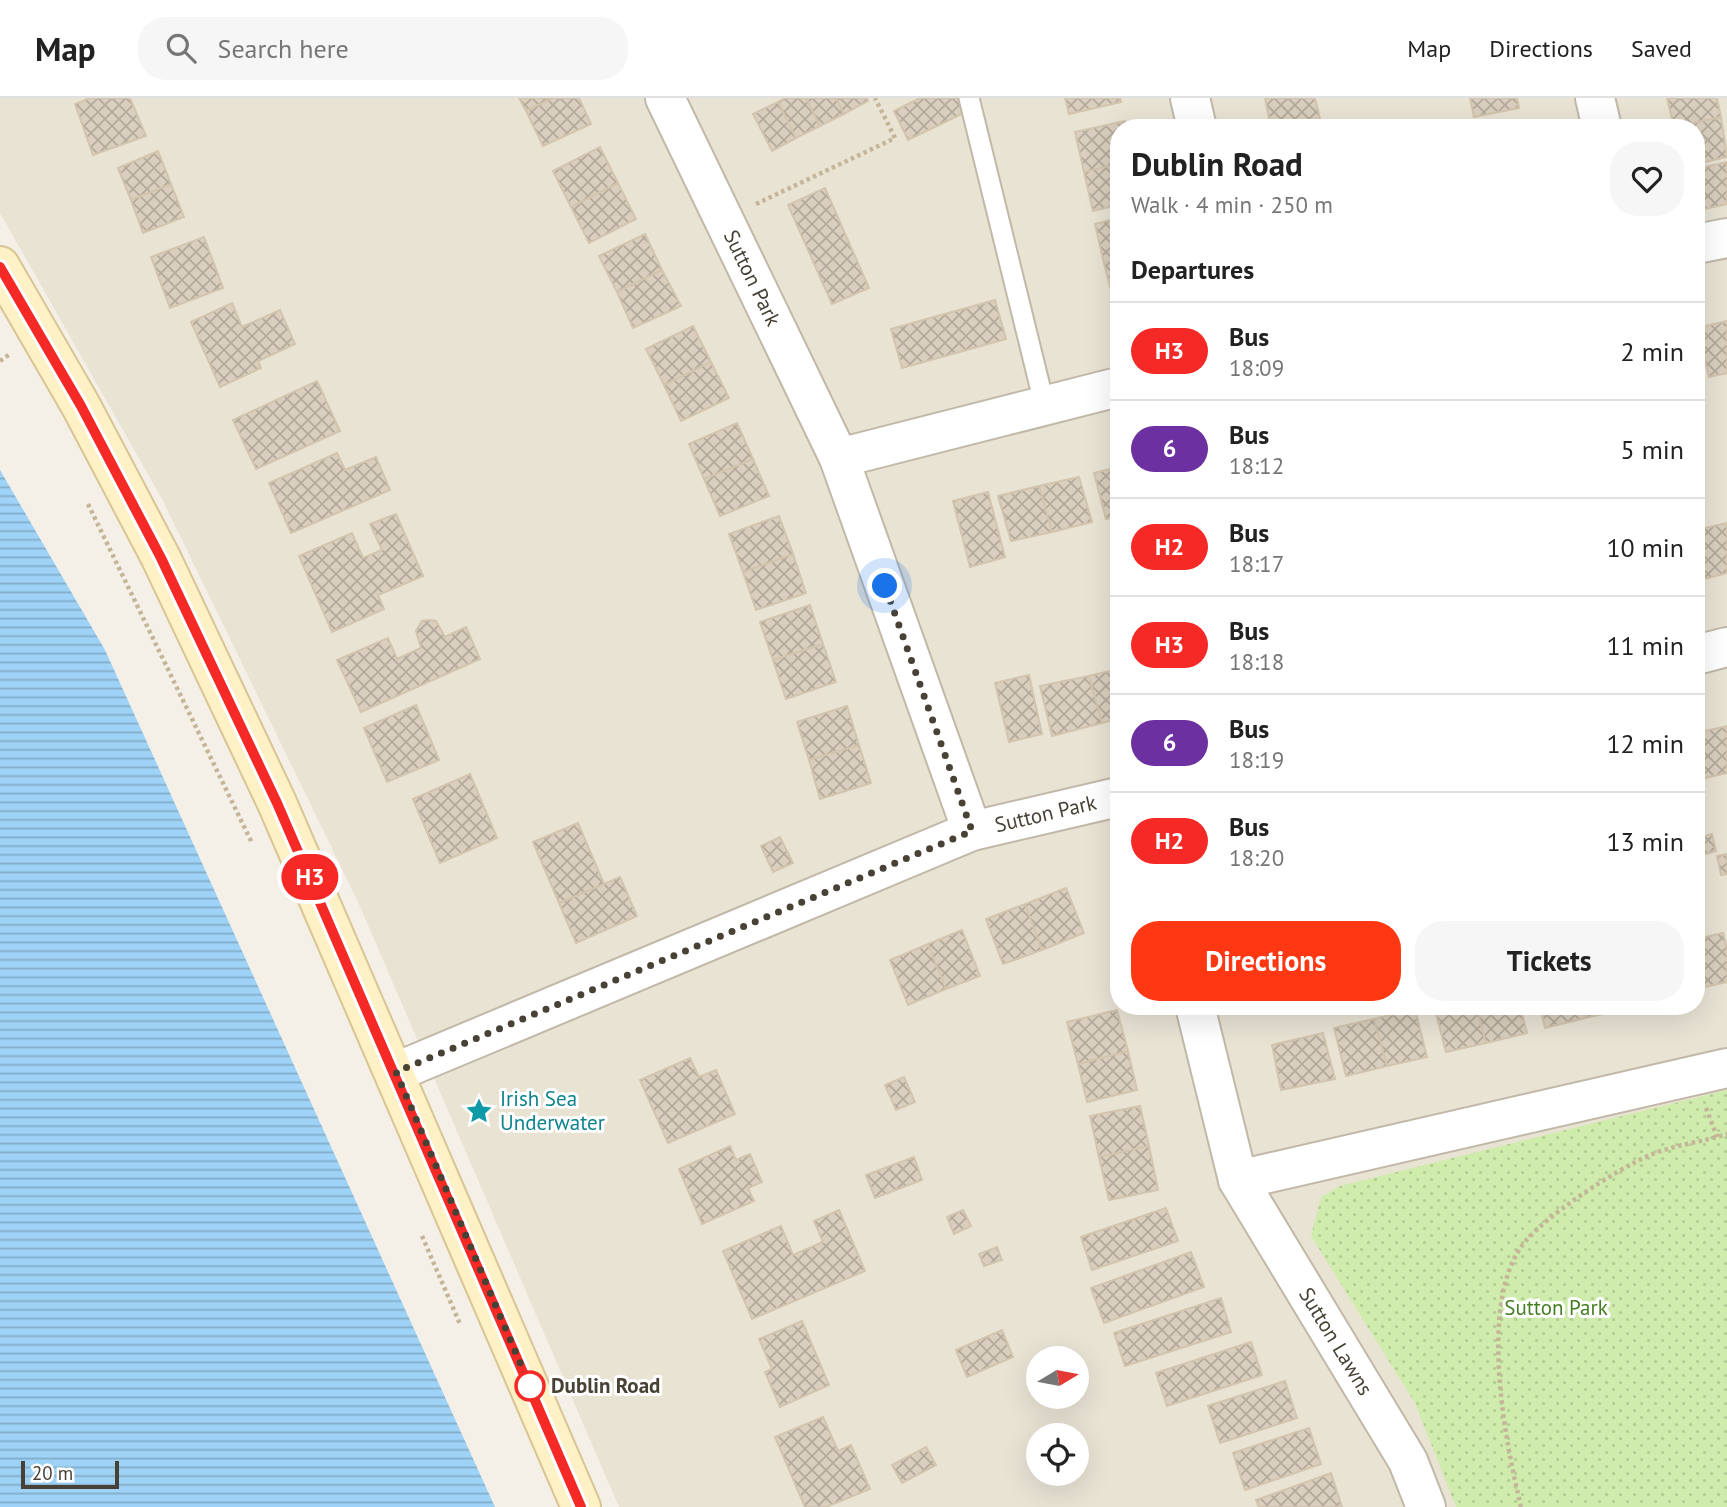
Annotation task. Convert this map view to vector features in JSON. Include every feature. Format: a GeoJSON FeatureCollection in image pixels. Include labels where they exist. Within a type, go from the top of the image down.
{"type":"FeatureCollection","features":[{"type":"Feature","properties":{"kind":"main road"},"geometry":{"type":"LineString","coordinates":[[0,267],[81,406],[161,558],[291,835],[396,1072],[581,1507]]}},
{"type":"Feature","properties":{"kind":"street","name":"Sutton Park"},"geometry":{"type":"LineString","coordinates":[[665,98],[839,458],[972,831]]}},
{"type":"Feature","properties":{"kind":"street"},"geometry":{"type":"LineString","coordinates":[[1190,98],[1195,119]]}},
{"type":"Feature","properties":{"kind":"street"},"geometry":{"type":"LineString","coordinates":[[1595,98],[1600,119]]}},
{"type":"Feature","properties":{"kind":"street"},"geometry":{"type":"LineString","coordinates":[[1705,242],[1727,237]]}},
{"type":"Feature","properties":{"kind":"street"},"geometry":{"type":"LineString","coordinates":[[839,458],[1110,389]]}},
{"type":"Feature","properties":{"kind":"street"},"geometry":{"type":"LineString","coordinates":[[1705,653],[1727,647]]}},
{"type":"Feature","properties":{"kind":"street","name":"Sutton Park"},"geometry":{"type":"LineString","coordinates":[[396,1072],[972,831],[1110,799]]}},
{"type":"Feature","properties":{"kind":"street"},"geometry":{"type":"LineString","coordinates":[[1197,1015],[1238,1180],[1727,1068]]}},
{"type":"Feature","properties":{"kind":"street","name":"Sutton Lawns"},"geometry":{"type":"LineString","coordinates":[[1238,1180],[1408,1461],[1426,1507]]}},
{"type":"Feature","properties":{"kind":"lane"},"geometry":{"type":"LineString","coordinates":[[969,98],[1045,407]]}},
{"type":"Feature","properties":{"kind":"path"},"geometry":{"type":"LineString","coordinates":[[724,220],[895,138],[875,98]]}},
{"type":"Feature","properties":{"kind":"path"},"geometry":{"type":"LineString","coordinates":[[0,361],[11,356],[5,345]]}},
{"type":"Feature","properties":{"kind":"path"},"geometry":{"type":"LineString","coordinates":[[85,496],[254,847]]}},
{"type":"Feature","properties":{"kind":"path"},"geometry":{"type":"LineString","coordinates":[[1521,1507],[1506,1444],[1497,1357],[1504,1290],[1520,1247],[1550,1218],[1650,1155],[1727,1134]]}},
{"type":"Feature","properties":{"kind":"path"},"geometry":{"type":"LineString","coordinates":[[419,1231],[463,1332]]}},
{"type":"Feature","properties":{"kind":"shaded area"},"geometry":{"type":"Polygon","coordinates":[[[0,98],[1727,98],[1727,1507],[619,1507],[358,902],[162,499],[0,213],[0,98]]]}},
{"type":"Feature","properties":{"kind":"green space","name":"Sutton Park"},"geometry":{"type":"Polygon","coordinates":[[[1727,1090],[1727,1507],[1456,1507],[1415,1403],[1311,1236],[1321,1197],[1340,1186],[1727,1090]]]}},
{"type":"Feature","properties":{"kind":"water"},"geometry":{"type":"Polygon","coordinates":[[[0,470],[105,650],[495,1507],[0,1507],[0,470]]]}},
{"type":"Feature","properties":{"kind":"building"},"geometry":{"type":"Polygon","coordinates":[[[90,98],[130,98],[146,136],[93,155],[75,104],[90,98]]]}},
{"type":"Feature","properties":{"kind":"building"},"geometry":{"type":"Polygon","coordinates":[[[519,98],[553,98],[526,111],[519,98]]]}},
{"type":"Feature","properties":{"kind":"building"},"geometry":{"type":"Polygon","coordinates":[[[553,98],[579,98],[591,124],[543,146],[526,111],[553,98]]]}},
{"type":"Feature","properties":{"kind":"building"},"geometry":{"type":"Polygon","coordinates":[[[785,98],[806,98],[820,126],[796,138],[778,102],[785,98]]]}},
{"type":"Feature","properties":{"kind":"building"},"geometry":{"type":"Polygon","coordinates":[[[806,98],[836,98],[844,114],[820,126],[806,98]]]}},
{"type":"Feature","properties":{"kind":"building"},"geometry":{"type":"Polygon","coordinates":[[[836,98],[867,98],[868,101],[844,114],[836,98]]]}},
{"type":"Feature","properties":{"kind":"building"},"geometry":{"type":"Polygon","coordinates":[[[920,98],[964,98],[970,110],[908,140],[894,111],[920,98]]]}},
{"type":"Feature","properties":{"kind":"building"},"geometry":{"type":"Polygon","coordinates":[[[1065,98],[1120,98],[1121,102],[1069,114],[1065,98]]]}},
{"type":"Feature","properties":{"kind":"building"},"geometry":{"type":"Polygon","coordinates":[[[1265,98],[1315,98],[1320,119],[1269,119],[1265,98]]]}},
{"type":"Feature","properties":{"kind":"building"},"geometry":{"type":"Polygon","coordinates":[[[1470,98],[1517,98],[1519,108],[1474,117],[1470,98]]]}},
{"type":"Feature","properties":{"kind":"building"},"geometry":{"type":"Polygon","coordinates":[[[1667,98],[1717,98],[1721,117],[1705,120],[1672,119],[1667,98]]]}},
{"type":"Feature","properties":{"kind":"building"},"geometry":{"type":"Polygon","coordinates":[[[778,102],[796,138],[772,151],[753,114],[778,102]]]}},
{"type":"Feature","properties":{"kind":"building"},"geometry":{"type":"Polygon","coordinates":[[[1721,117],[1727,157],[1705,162],[1705,120],[1721,117]]]}},
{"type":"Feature","properties":{"kind":"building"},"geometry":{"type":"Polygon","coordinates":[[[1110,124],[1110,166],[1084,172],[1075,132],[1110,124]]]}},
{"type":"Feature","properties":{"kind":"building"},"geometry":{"type":"Polygon","coordinates":[[[600,147],[618,183],[571,207],[553,171],[600,147]]]}},
{"type":"Feature","properties":{"kind":"building"},"geometry":{"type":"Polygon","coordinates":[[[158,151],[171,184],[131,200],[118,168],[158,151]]]}},
{"type":"Feature","properties":{"kind":"building"},"geometry":{"type":"Polygon","coordinates":[[[1727,162],[1727,204],[1705,209],[1705,167],[1727,162]]]}},
{"type":"Feature","properties":{"kind":"building"},"geometry":{"type":"Polygon","coordinates":[[[1110,166],[1110,207],[1093,211],[1084,172],[1110,166]]]}},
{"type":"Feature","properties":{"kind":"building"},"geometry":{"type":"Polygon","coordinates":[[[618,183],[636,219],[589,243],[571,207],[618,183]]]}},
{"type":"Feature","properties":{"kind":"building"},"geometry":{"type":"Polygon","coordinates":[[[171,184],[184,217],[143,233],[131,200],[171,184]]]}},
{"type":"Feature","properties":{"kind":"building"},"geometry":{"type":"Polygon","coordinates":[[[825,188],[869,288],[832,304],[788,205],[825,188]]]}},
{"type":"Feature","properties":{"kind":"building"},"geometry":{"type":"Polygon","coordinates":[[[1110,220],[1110,261],[1104,263],[1095,224],[1110,220]]]}},
{"type":"Feature","properties":{"kind":"building"},"geometry":{"type":"Polygon","coordinates":[[[645,234],[662,270],[617,292],[599,256],[645,234]]]}},
{"type":"Feature","properties":{"kind":"building"},"geometry":{"type":"Polygon","coordinates":[[[204,237],[223,288],[170,308],[151,257],[204,237]]]}},
{"type":"Feature","properties":{"kind":"building"},"geometry":{"type":"Polygon","coordinates":[[[1110,261],[1110,286],[1104,263],[1110,261]]]}},
{"type":"Feature","properties":{"kind":"building"},"geometry":{"type":"Polygon","coordinates":[[[662,270],[681,306],[633,328],[617,292],[662,270]]]}},
{"type":"Feature","properties":{"kind":"building"},"geometry":{"type":"Polygon","coordinates":[[[995,300],[1006,339],[902,368],[891,329],[995,300]]]}},
{"type":"Feature","properties":{"kind":"building"},"geometry":{"type":"Polygon","coordinates":[[[232,303],[242,327],[280,310],[295,344],[258,361],[261,368],[220,387],[191,322],[232,303]]]}},
{"type":"Feature","properties":{"kind":"building"},"geometry":{"type":"Polygon","coordinates":[[[1727,321],[1727,373],[1709,377],[1705,361],[1705,326],[1727,321]]]}},
{"type":"Feature","properties":{"kind":"building"},"geometry":{"type":"Polygon","coordinates":[[[693,326],[711,362],[664,385],[646,349],[693,326]]]}},
{"type":"Feature","properties":{"kind":"building"},"geometry":{"type":"Polygon","coordinates":[[[711,362],[729,398],[681,421],[664,385],[711,362]]]}},
{"type":"Feature","properties":{"kind":"building"},"geometry":{"type":"Polygon","coordinates":[[[317,381],[340,431],[256,469],[233,420],[317,381]]]}},
{"type":"Feature","properties":{"kind":"building"},"geometry":{"type":"Polygon","coordinates":[[[737,423],[753,459],[704,479],[689,444],[737,423]]]}},
{"type":"Feature","properties":{"kind":"building"},"geometry":{"type":"Polygon","coordinates":[[[337,453],[345,470],[376,457],[390,490],[291,533],[269,483],[337,453]]]}},
{"type":"Feature","properties":{"kind":"building"},"geometry":{"type":"Polygon","coordinates":[[[753,459],[769,496],[720,516],[704,479],[753,459]]]}},
{"type":"Feature","properties":{"kind":"building"},"geometry":{"type":"Polygon","coordinates":[[[1110,469],[1110,518],[1106,519],[1094,473],[1110,469]]]}},
{"type":"Feature","properties":{"kind":"building"},"geometry":{"type":"Polygon","coordinates":[[[1079,477],[1092,522],[1052,532],[1039,486],[1079,477]]]}},
{"type":"Feature","properties":{"kind":"building"},"geometry":{"type":"Polygon","coordinates":[[[1039,486],[1052,532],[1011,541],[998,496],[1039,486]]]}},
{"type":"Feature","properties":{"kind":"building"},"geometry":{"type":"Polygon","coordinates":[[[988,492],[1005,557],[970,567],[953,501],[988,492]]]}},
{"type":"Feature","properties":{"kind":"building"},"geometry":{"type":"Polygon","coordinates":[[[396,514],[423,576],[378,595],[384,609],[332,632],[299,556],[352,533],[363,558],[382,550],[370,524],[396,514]]]}},
{"type":"Feature","properties":{"kind":"building"},"geometry":{"type":"Polygon","coordinates":[[[779,516],[793,554],[743,572],[729,534],[779,516]]]}},
{"type":"Feature","properties":{"kind":"building"},"geometry":{"type":"Polygon","coordinates":[[[1727,523],[1727,573],[1705,579],[1705,528],[1727,523]]]}},
{"type":"Feature","properties":{"kind":"building"},"geometry":{"type":"Polygon","coordinates":[[[793,554],[806,593],[756,610],[743,572],[793,554]]]}},
{"type":"Feature","properties":{"kind":"building"},"geometry":{"type":"Polygon","coordinates":[[[810,605],[823,644],[773,660],[760,622],[810,605]]]}},
{"type":"Feature","properties":{"kind":"building"},"geometry":{"type":"Polygon","coordinates":[[[422,621],[436,621],[445,637],[466,627],[480,659],[361,712],[337,660],[388,638],[397,659],[421,648],[416,631],[422,621]]]}},
{"type":"Feature","properties":{"kind":"building"},"geometry":{"type":"Polygon","coordinates":[[[823,644],[836,682],[786,699],[773,660],[823,644]]]}},
{"type":"Feature","properties":{"kind":"building"},"geometry":{"type":"Polygon","coordinates":[[[1110,671],[1110,721],[1102,723],[1089,676],[1110,671]]]}},
{"type":"Feature","properties":{"kind":"building"},"geometry":{"type":"Polygon","coordinates":[[[1029,675],[1042,734],[1009,742],[995,683],[1029,675]]]}},
{"type":"Feature","properties":{"kind":"building"},"geometry":{"type":"Polygon","coordinates":[[[1089,676],[1102,723],[1052,736],[1040,686],[1089,676]]]}},
{"type":"Feature","properties":{"kind":"building"},"geometry":{"type":"Polygon","coordinates":[[[416,705],[439,760],[387,782],[364,728],[416,705]]]}},
{"type":"Feature","properties":{"kind":"building"},"geometry":{"type":"Polygon","coordinates":[[[847,706],[859,745],[809,760],[797,722],[847,706]]]}},
{"type":"Feature","properties":{"kind":"building"},"geometry":{"type":"Polygon","coordinates":[[[1727,726],[1727,773],[1705,778],[1705,731],[1727,726]]]}},
{"type":"Feature","properties":{"kind":"building"},"geometry":{"type":"Polygon","coordinates":[[[859,745],[871,783],[820,799],[809,760],[859,745]]]}},
{"type":"Feature","properties":{"kind":"building"},"geometry":{"type":"Polygon","coordinates":[[[470,774],[497,838],[440,863],[413,799],[470,774]]]}},
{"type":"Feature","properties":{"kind":"building"},"geometry":{"type":"Polygon","coordinates":[[[578,823],[604,884],[559,903],[533,842],[578,823]]]}},
{"type":"Feature","properties":{"kind":"building"},"geometry":{"type":"Polygon","coordinates":[[[1712,834],[1716,851],[1705,854],[1705,836],[1712,834]]]}},
{"type":"Feature","properties":{"kind":"building"},"geometry":{"type":"Polygon","coordinates":[[[780,837],[793,863],[773,872],[761,846],[780,837]]]}},
{"type":"Feature","properties":{"kind":"building"},"geometry":{"type":"Polygon","coordinates":[[[1727,854],[1727,874],[1721,875],[1717,856],[1727,854]]]}},
{"type":"Feature","properties":{"kind":"building"},"geometry":{"type":"Polygon","coordinates":[[[620,877],[637,916],[576,943],[559,903],[620,877]]]}},
{"type":"Feature","properties":{"kind":"building"},"geometry":{"type":"Polygon","coordinates":[[[1066,888],[1084,933],[1042,950],[1025,904],[1066,888]]]}},
{"type":"Feature","properties":{"kind":"building"},"geometry":{"type":"Polygon","coordinates":[[[1025,904],[1042,950],[1003,964],[986,919],[1025,904]]]}},
{"type":"Feature","properties":{"kind":"building"},"geometry":{"type":"Polygon","coordinates":[[[962,930],[980,976],[946,989],[928,944],[962,930]]]}},
{"type":"Feature","properties":{"kind":"building"},"geometry":{"type":"Polygon","coordinates":[[[1723,933],[1727,948],[1727,982],[1705,987],[1705,937],[1723,933]]]}},
{"type":"Feature","properties":{"kind":"building"},"geometry":{"type":"Polygon","coordinates":[[[928,944],[946,989],[908,1005],[890,960],[928,944]]]}},
{"type":"Feature","properties":{"kind":"building"},"geometry":{"type":"Polygon","coordinates":[[[1110,1012],[1110,1015],[1118,1015],[1128,1051],[1078,1064],[1067,1022],[1110,1012]]]}},
{"type":"Feature","properties":{"kind":"building"},"geometry":{"type":"Polygon","coordinates":[[[1390,1015],[1416,1015],[1427,1057],[1387,1066],[1374,1019],[1390,1015]]]}},
{"type":"Feature","properties":{"kind":"building"},"geometry":{"type":"Polygon","coordinates":[[[1436,1015],[1478,1015],[1486,1043],[1446,1052],[1436,1015]]]}},
{"type":"Feature","properties":{"kind":"building"},"geometry":{"type":"Polygon","coordinates":[[[1478,1015],[1522,1015],[1527,1033],[1486,1043],[1478,1015]]]}},
{"type":"Feature","properties":{"kind":"building"},"geometry":{"type":"Polygon","coordinates":[[[1542,1015],[1584,1015],[1585,1018],[1545,1028],[1542,1015]]]}},
{"type":"Feature","properties":{"kind":"building"},"geometry":{"type":"Polygon","coordinates":[[[1374,1019],[1387,1066],[1346,1076],[1334,1028],[1374,1019]]]}},
{"type":"Feature","properties":{"kind":"building"},"geometry":{"type":"Polygon","coordinates":[[[1323,1033],[1335,1079],[1281,1090],[1272,1045],[1323,1033]]]}},
{"type":"Feature","properties":{"kind":"building"},"geometry":{"type":"Polygon","coordinates":[[[1128,1051],[1137,1090],[1087,1102],[1078,1064],[1128,1051]]]}},
{"type":"Feature","properties":{"kind":"building"},"geometry":{"type":"Polygon","coordinates":[[[690,1058],[699,1077],[716,1070],[735,1114],[668,1143],[640,1080],[690,1058]]]}},
{"type":"Feature","properties":{"kind":"building"},"geometry":{"type":"Polygon","coordinates":[[[904,1077],[915,1102],[896,1110],[885,1085],[904,1077]]]}},
{"type":"Feature","properties":{"kind":"building"},"geometry":{"type":"Polygon","coordinates":[[[1140,1106],[1149,1146],[1099,1157],[1090,1116],[1140,1106]]]}},
{"type":"Feature","properties":{"kind":"building"},"geometry":{"type":"Polygon","coordinates":[[[730,1146],[736,1160],[750,1154],[762,1182],[748,1188],[754,1201],[702,1224],[679,1169],[730,1146]]]}},
{"type":"Feature","properties":{"kind":"building"},"geometry":{"type":"Polygon","coordinates":[[[1149,1146],[1158,1190],[1109,1200],[1099,1157],[1149,1146]]]}},
{"type":"Feature","properties":{"kind":"building"},"geometry":{"type":"Polygon","coordinates":[[[914,1157],[922,1180],[875,1198],[866,1175],[914,1157]]]}},
{"type":"Feature","properties":{"kind":"building"},"geometry":{"type":"Polygon","coordinates":[[[1166,1208],[1178,1241],[1092,1270],[1081,1237],[1166,1208]]]}},
{"type":"Feature","properties":{"kind":"building"},"geometry":{"type":"Polygon","coordinates":[[[839,1210],[865,1271],[752,1319],[723,1251],[781,1226],[793,1255],[823,1242],[814,1221],[839,1210]]]}},
{"type":"Feature","properties":{"kind":"building"},"geometry":{"type":"Polygon","coordinates":[[[963,1210],[971,1226],[954,1234],[947,1217],[963,1210]]]}},
{"type":"Feature","properties":{"kind":"building"},"geometry":{"type":"Polygon","coordinates":[[[997,1247],[1002,1260],[984,1266],[979,1254],[997,1247]]]}},
{"type":"Feature","properties":{"kind":"building"},"geometry":{"type":"Polygon","coordinates":[[[1191,1252],[1204,1287],[1104,1323],[1091,1288],[1191,1252]]]}},
{"type":"Feature","properties":{"kind":"building"},"geometry":{"type":"Polygon","coordinates":[[[1221,1298],[1231,1332],[1125,1366],[1114,1333],[1221,1298]]]}},
{"type":"Feature","properties":{"kind":"building"},"geometry":{"type":"Polygon","coordinates":[[[802,1321],[829,1385],[780,1407],[765,1372],[772,1369],[759,1339],[802,1321]]]}},
{"type":"Feature","properties":{"kind":"building"},"geometry":{"type":"Polygon","coordinates":[[[1002,1330],[1013,1357],[967,1377],[956,1350],[1002,1330]]]}},
{"type":"Feature","properties":{"kind":"building"},"geometry":{"type":"Polygon","coordinates":[[[1251,1342],[1262,1375],[1167,1406],[1156,1373],[1251,1342]]]}},
{"type":"Feature","properties":{"kind":"building"},"geometry":{"type":"Polygon","coordinates":[[[1285,1381],[1297,1418],[1220,1443],[1208,1406],[1285,1381]]]}},
{"type":"Feature","properties":{"kind":"building"},"geometry":{"type":"Polygon","coordinates":[[[823,1417],[838,1451],[851,1445],[870,1489],[826,1507],[805,1507],[775,1437],[823,1417]]]}},
{"type":"Feature","properties":{"kind":"building"},"geometry":{"type":"Polygon","coordinates":[[[1309,1428],[1321,1464],[1245,1490],[1233,1453],[1309,1428]]]}},
{"type":"Feature","properties":{"kind":"building"},"geometry":{"type":"Polygon","coordinates":[[[926,1447],[936,1465],[902,1483],[892,1465],[926,1447]]]}},
{"type":"Feature","properties":{"kind":"building"},"geometry":{"type":"Polygon","coordinates":[[[1331,1473],[1342,1507],[1259,1507],[1256,1500],[1331,1473]]]}},
{"type":"Feature","properties":{"kind":"bus line","name":"H3"},"geometry":{"type":"LineString","coordinates":[[0,267],[81,406],[161,558],[277,803],[396,1072],[581,1507]]}},
{"type":"Feature","properties":{"kind":"place","name":"Irish Sea Underwater"},"geometry":{"type":"Point","coordinates":[479,1111]}},
{"type":"Feature","properties":{"kind":"place","name":"Dublin Road"},"geometry":{"type":"Point","coordinates":[530,1386]}},
{"type":"Feature","properties":{"kind":"route"},"geometry":{"type":"LineString","coordinates":[[530,1386],[396,1072],[972,831],[885,586]]}}]}
